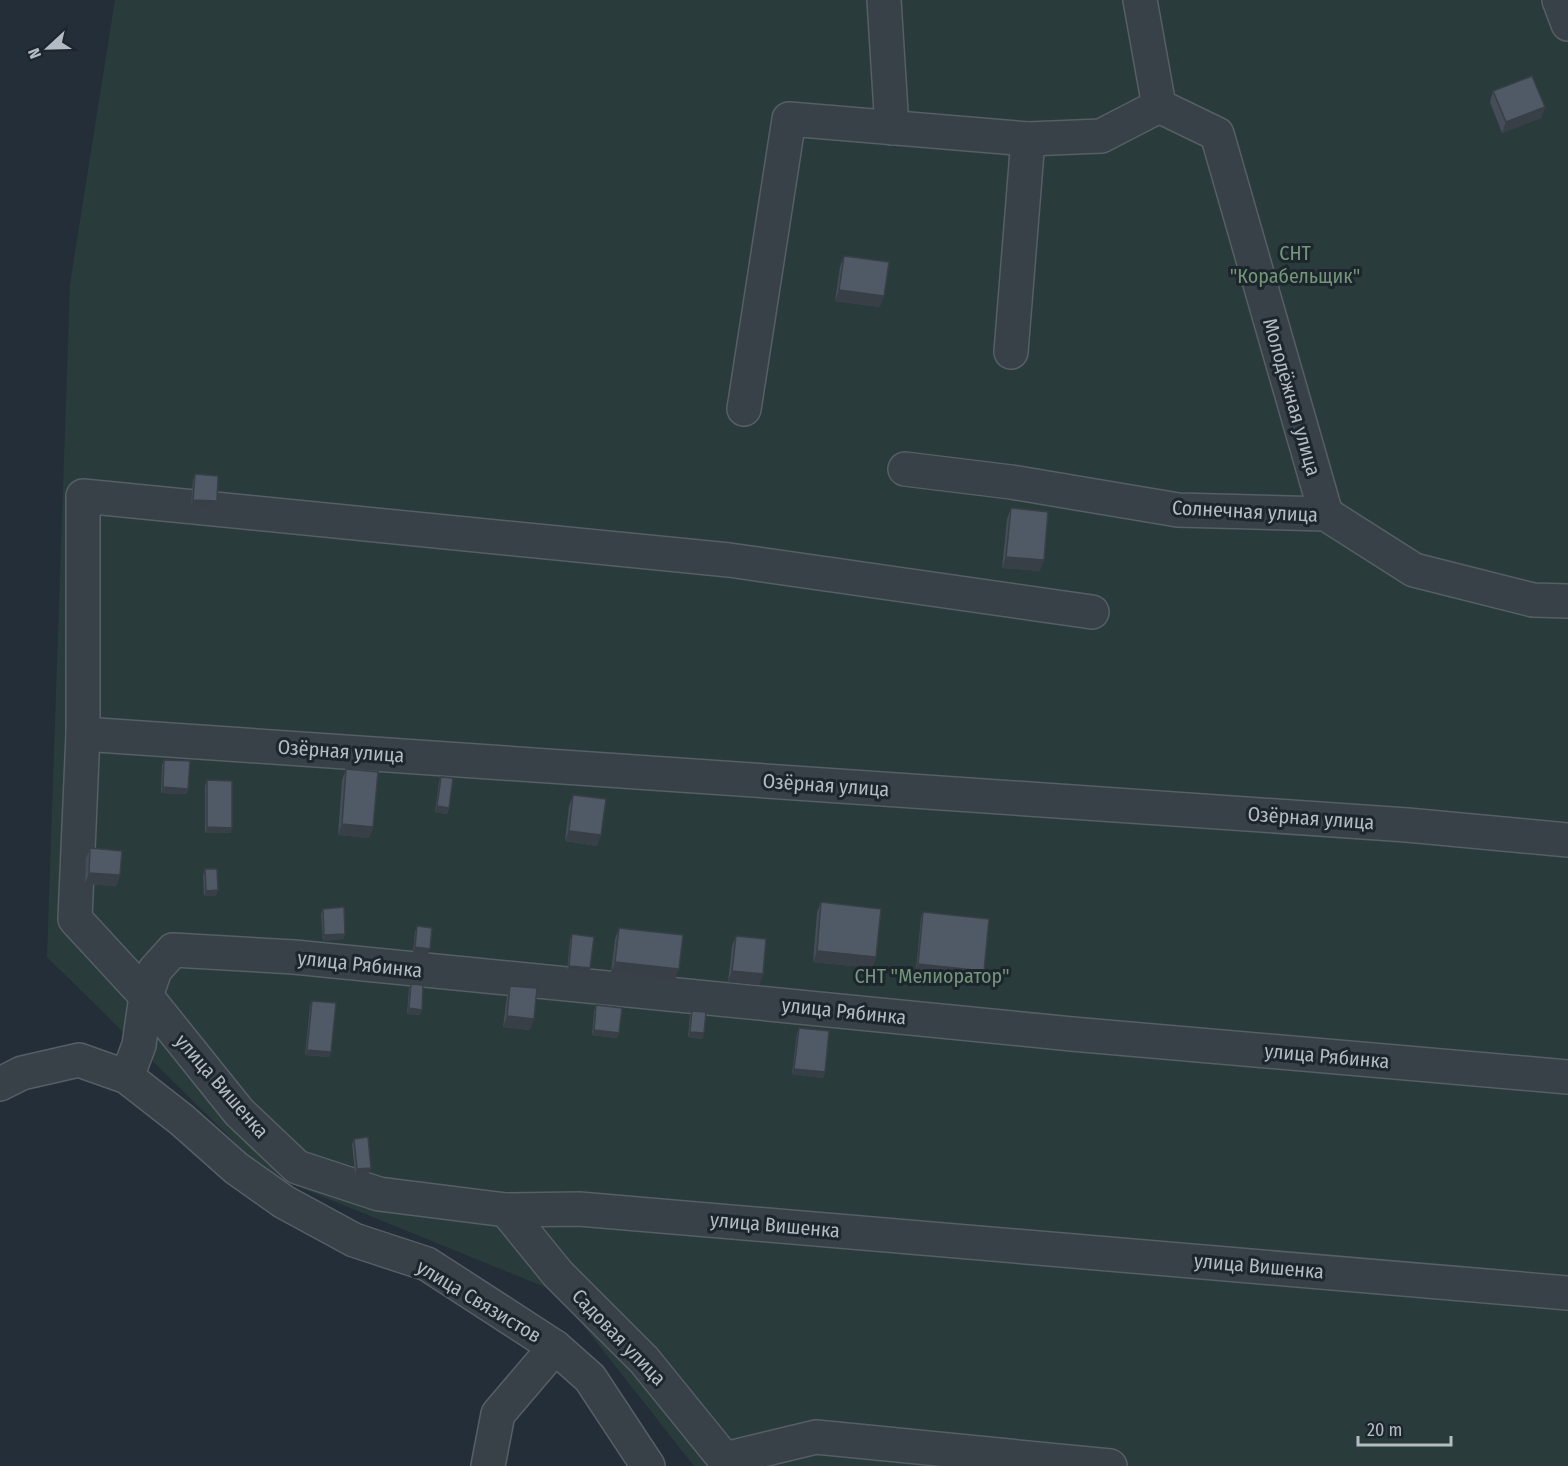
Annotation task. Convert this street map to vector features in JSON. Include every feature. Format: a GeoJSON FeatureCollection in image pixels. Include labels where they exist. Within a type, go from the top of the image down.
{"type":"FeatureCollection","features":[{"type":"Feature","properties":{"kind":"street"},"geometry":{"type":"LineString","coordinates":[[884,0],[892,128]]}},
{"type":"Feature","properties":{"kind":"street"},"geometry":{"type":"LineString","coordinates":[[744,409],[789,119],[1028,139],[1101,136],[1160,106],[1140,0]]}},
{"type":"Feature","properties":{"kind":"street"},"geometry":{"type":"LineString","coordinates":[[1559,0],[1568,24]]}},
{"type":"Feature","properties":{"kind":"street","name":"Молодёжная улица"},"geometry":{"type":"LineString","coordinates":[[1160,106],[1217,134],[1326,514]]}},
{"type":"Feature","properties":{"kind":"street"},"geometry":{"type":"LineString","coordinates":[[1011,352],[1028,139]]}},
{"type":"Feature","properties":{"kind":"street","name":"Солнечная улица"},"geometry":{"type":"LineString","coordinates":[[905,469],[1011,482],[1178,510],[1326,514],[1414,570],[1533,600],[1568,602]]}},
{"type":"Feature","properties":{"kind":"street","name":"улица Вишенка"},"geometry":{"type":"LineString","coordinates":[[1092,612],[729,560],[83,496],[83,734],[75,919],[146,996],[239,1112],[297,1167],[379,1194],[506,1210],[579,1209],[1568,1293]]}},
{"type":"Feature","properties":{"kind":"street","name":"Озёрная улица"},"geometry":{"type":"LineString","coordinates":[[83,734],[1395,824],[1568,840]]}},
{"type":"Feature","properties":{"kind":"street","name":"улица Рябинка"},"geometry":{"type":"LineString","coordinates":[[146,996],[155,970],[173,950],[294,957],[1072,1034],[1568,1077]]}},
{"type":"Feature","properties":{"kind":"street"},"geometry":{"type":"LineString","coordinates":[[127,1077],[140,1045],[146,996]]}},
{"type":"Feature","properties":{"kind":"street","name":"улица Связистов"},"geometry":{"type":"LineString","coordinates":[[0,1084],[22,1073],[79,1060],[127,1077],[182,1120],[236,1168],[284,1202],[354,1240],[427,1264],[555,1347],[590,1378],[648,1466]]}},
{"type":"Feature","properties":{"kind":"street","name":"Садовая улица"},"geometry":{"type":"LineString","coordinates":[[506,1210],[558,1274],[644,1360],[727,1462]]}},
{"type":"Feature","properties":{"kind":"street"},"geometry":{"type":"LineString","coordinates":[[488,1466],[498,1414],[555,1347]]}},
{"type":"Feature","properties":{"kind":"street"},"geometry":{"type":"LineString","coordinates":[[727,1462],[816,1437],[1110,1466]]}},
{"type":"Feature","properties":{"kind":"green space","name":"СНТ \"Мелиоратор\""},"geometry":{"type":"Polygon","coordinates":[[[115,0],[1568,0],[1568,1466],[694,1466],[557,1292],[267,1174],[47,957],[70,284],[115,0]]]}},
{"type":"Feature","properties":{"kind":"building"},"geometry":{"type":"Polygon","coordinates":[[[1532,76],[1545,107],[1506,122],[1493,91],[1532,76]]]}},
{"type":"Feature","properties":{"kind":"building"},"geometry":{"type":"Polygon","coordinates":[[[844,256],[889,262],[884,296],[839,290],[844,256]]]}},
{"type":"Feature","properties":{"kind":"building"},"geometry":{"type":"Polygon","coordinates":[[[195,474],[218,476],[217,501],[193,500],[195,474]]]}},
{"type":"Feature","properties":{"kind":"building"},"geometry":{"type":"Polygon","coordinates":[[[1011,508],[1048,512],[1044,560],[1006,557],[1011,508]]]}},
{"type":"Feature","properties":{"kind":"building"},"geometry":{"type":"Polygon","coordinates":[[[164,760],[190,761],[188,789],[163,787],[164,760]]]}},
{"type":"Feature","properties":{"kind":"building"},"geometry":{"type":"Polygon","coordinates":[[[346,769],[378,772],[373,827],[342,824],[346,769]]]}},
{"type":"Feature","properties":{"kind":"building"},"geometry":{"type":"Polygon","coordinates":[[[441,777],[453,778],[449,808],[437,806],[441,777]]]}},
{"type":"Feature","properties":{"kind":"building"},"geometry":{"type":"Polygon","coordinates":[[[207,780],[232,781],[232,828],[207,827],[207,780]]]}},
{"type":"Feature","properties":{"kind":"building"},"geometry":{"type":"Polygon","coordinates":[[[573,795],[606,799],[601,835],[569,831],[573,795]]]}},
{"type":"Feature","properties":{"kind":"building"},"geometry":{"type":"Polygon","coordinates":[[[90,848],[122,851],[120,875],[89,873],[90,848]]]}},
{"type":"Feature","properties":{"kind":"building"},"geometry":{"type":"Polygon","coordinates":[[[205,869],[217,869],[218,890],[206,891],[205,869]]]}},
{"type":"Feature","properties":{"kind":"building"},"geometry":{"type":"Polygon","coordinates":[[[821,902],[881,909],[876,957],[817,951],[821,902]]]}},
{"type":"Feature","properties":{"kind":"building"},"geometry":{"type":"Polygon","coordinates":[[[344,907],[345,934],[324,935],[323,909],[344,907]]]}},
{"type":"Feature","properties":{"kind":"building"},"geometry":{"type":"Polygon","coordinates":[[[923,912],[989,919],[984,971],[918,964],[923,912]]]}},
{"type":"Feature","properties":{"kind":"building"},"geometry":{"type":"Polygon","coordinates":[[[417,926],[432,928],[430,949],[415,947],[417,926]]]}},
{"type":"Feature","properties":{"kind":"building"},"geometry":{"type":"Polygon","coordinates":[[[619,928],[683,935],[679,969],[615,962],[619,928]]]}},
{"type":"Feature","properties":{"kind":"building"},"geometry":{"type":"Polygon","coordinates":[[[572,934],[594,937],[590,968],[569,966],[572,934]]]}},
{"type":"Feature","properties":{"kind":"building"},"geometry":{"type":"Polygon","coordinates":[[[736,936],[766,939],[763,974],[732,971],[736,936]]]}},
{"type":"Feature","properties":{"kind":"building"},"geometry":{"type":"Polygon","coordinates":[[[411,984],[423,985],[422,1010],[409,1008],[411,984]]]}},
{"type":"Feature","properties":{"kind":"building"},"geometry":{"type":"Polygon","coordinates":[[[510,986],[537,988],[534,1019],[507,1016],[510,986]]]}},
{"type":"Feature","properties":{"kind":"building"},"geometry":{"type":"Polygon","coordinates":[[[312,1001],[336,1003],[331,1052],[307,1050],[312,1001]]]}},
{"type":"Feature","properties":{"kind":"building"},"geometry":{"type":"Polygon","coordinates":[[[596,1005],[622,1008],[619,1033],[594,1030],[596,1005]]]}},
{"type":"Feature","properties":{"kind":"building"},"geometry":{"type":"Polygon","coordinates":[[[692,1011],[706,1012],[704,1033],[690,1032],[692,1011]]]}},
{"type":"Feature","properties":{"kind":"building"},"geometry":{"type":"Polygon","coordinates":[[[799,1028],[829,1031],[825,1072],[794,1069],[799,1028]]]}},
{"type":"Feature","properties":{"kind":"building"},"geometry":{"type":"Polygon","coordinates":[[[368,1137],[371,1168],[357,1169],[354,1139],[368,1137]]]}},
{"type":"Feature","properties":{"kind":"park label","name":"СНТ \"Корабельщик\""},"geometry":{"type":"Point","coordinates":[1295,264]}}]}
